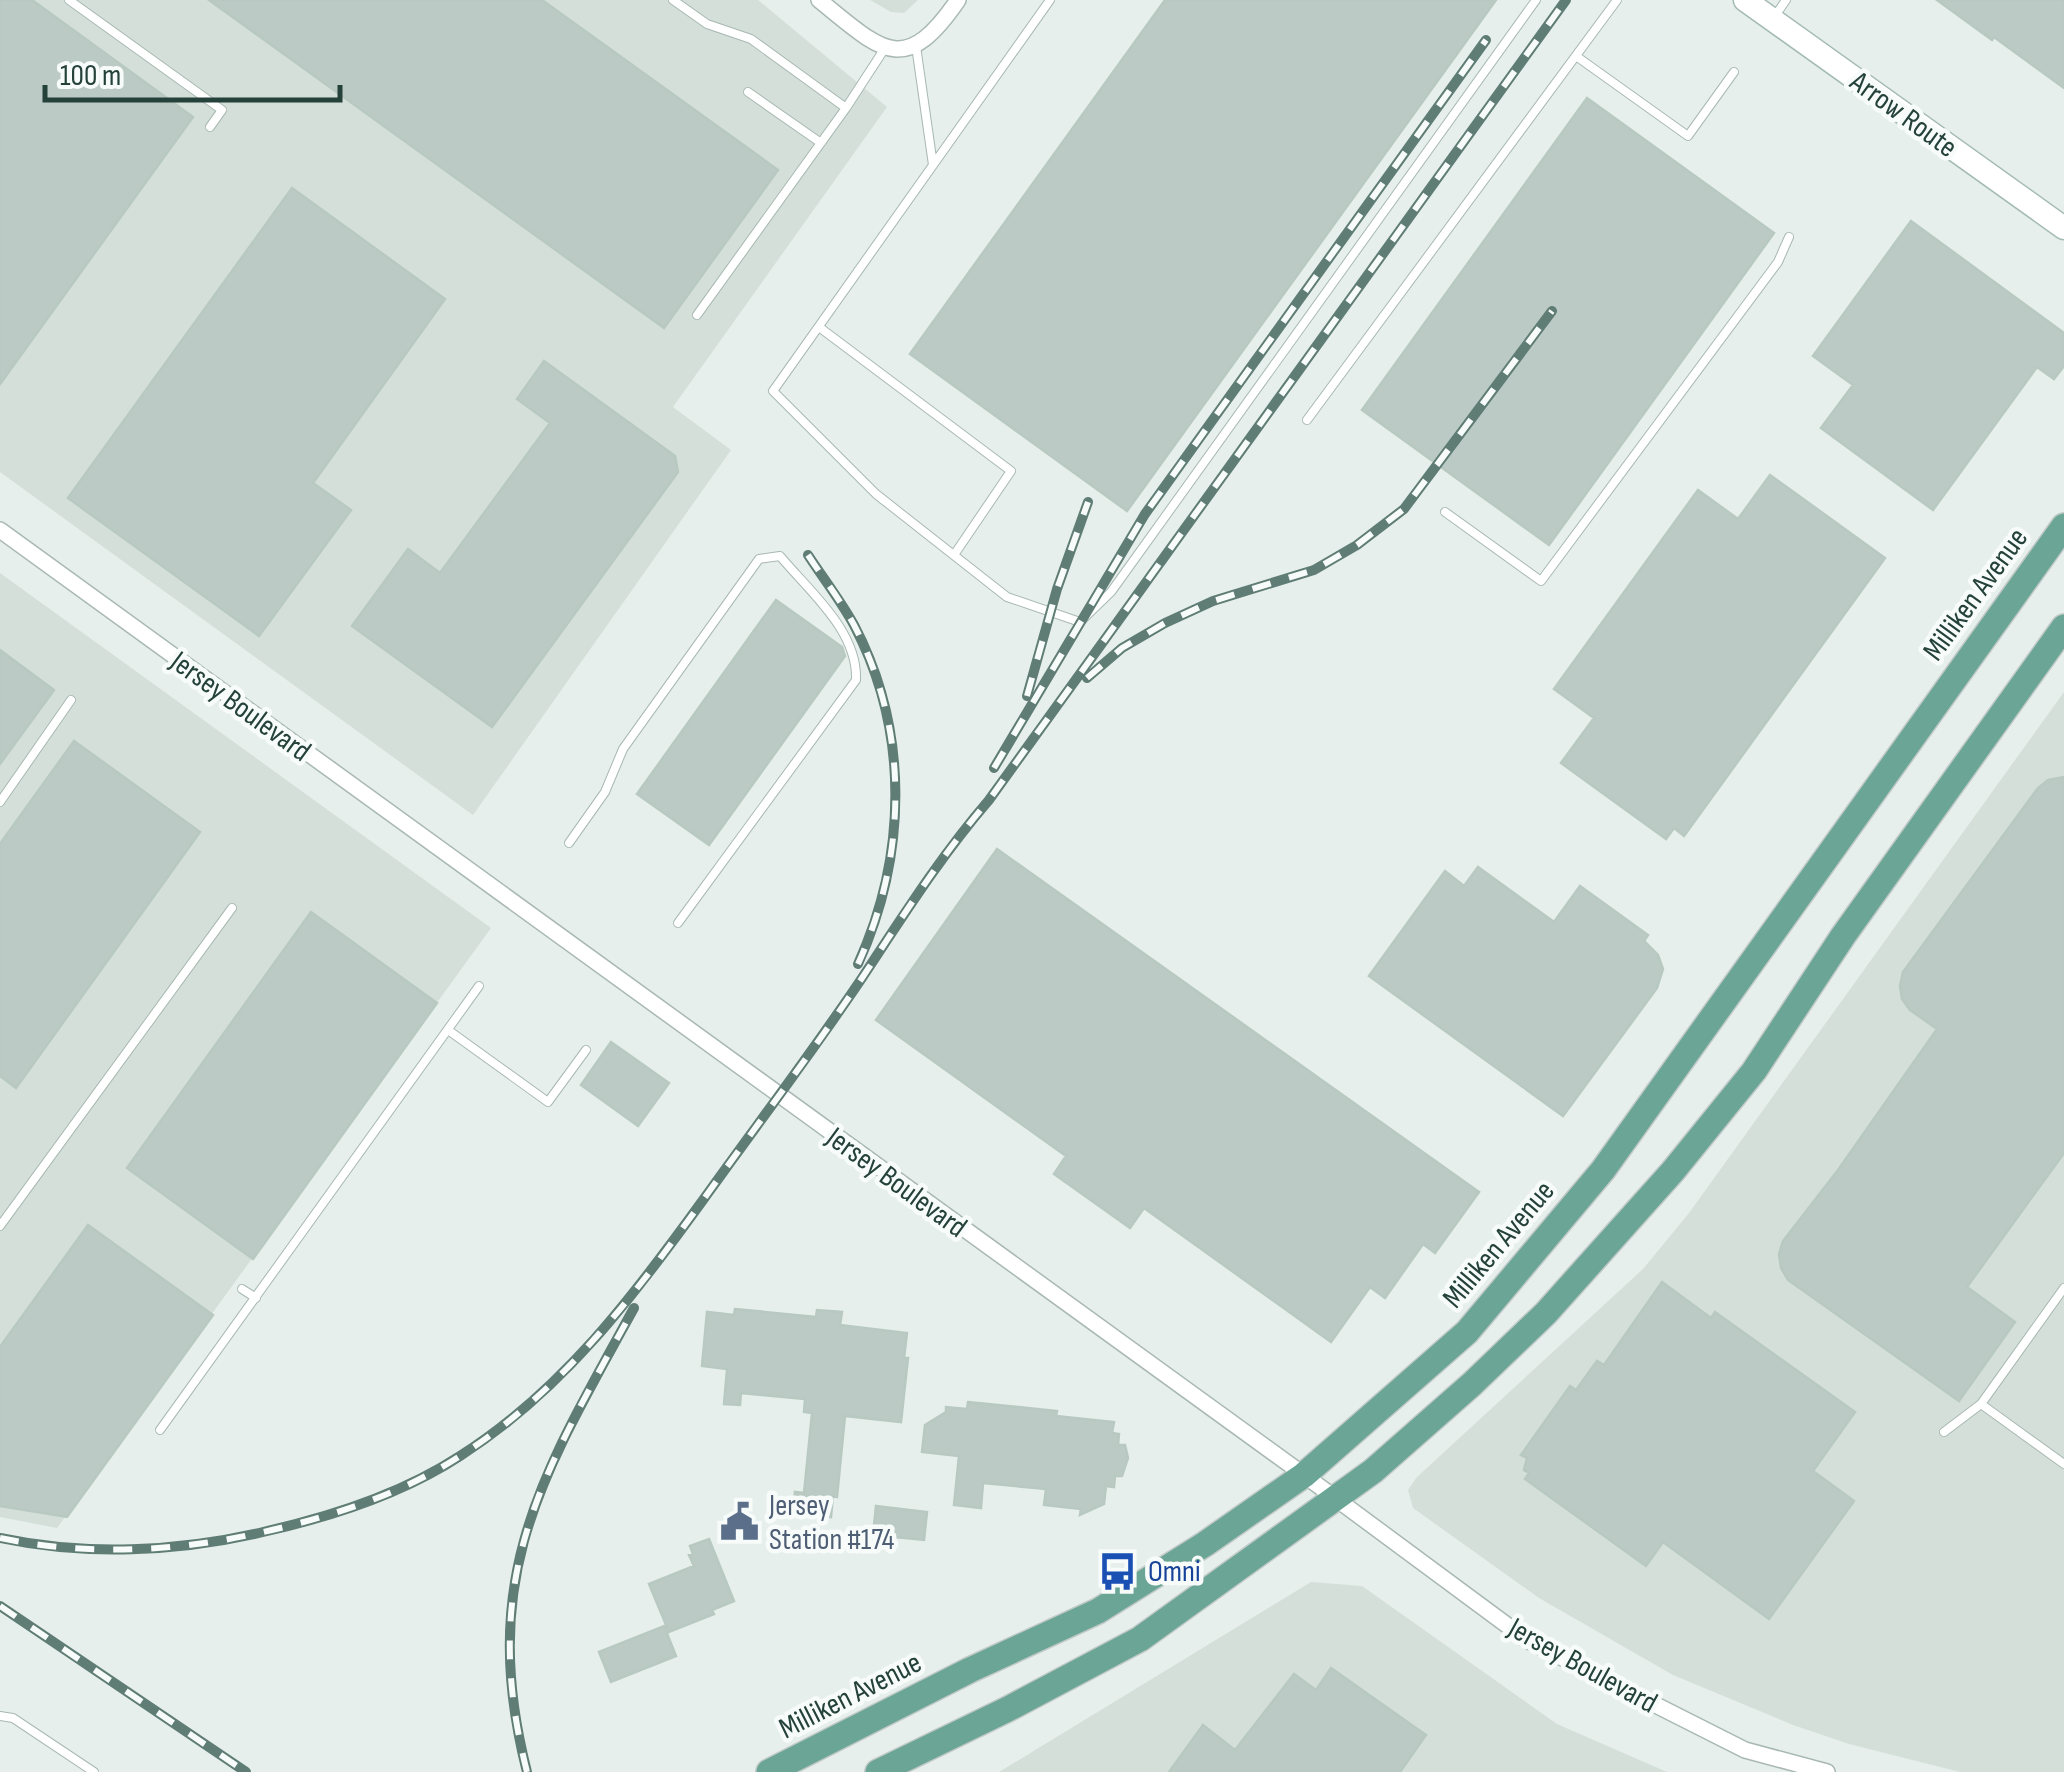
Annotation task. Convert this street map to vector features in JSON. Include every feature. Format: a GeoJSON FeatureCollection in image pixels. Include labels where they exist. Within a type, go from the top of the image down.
{"type":"FeatureCollection","features":[{"type":"Feature","properties":{"kind":"main road","name":"Arrow Route"},"geometry":{"type":"LineString","coordinates":[[1745,0],[2064,228]]}},
{"type":"Feature","properties":{"kind":"main road","name":"Milliken Avenue"},"geometry":{"type":"LineString","coordinates":[[769,1772],[970,1670],[1098,1611],[1205,1544],[1304,1475],[1467,1332],[1604,1170],[2064,526]]}},
{"type":"Feature","properties":{"kind":"main road"},"geometry":{"type":"LineString","coordinates":[[878,1772],[1008,1709],[1140,1638],[1337,1499],[1472,1384],[1546,1313],[1673,1172],[1754,1071],[1843,936],[2064,626]]}},
{"type":"Feature","properties":{"kind":"street"},"geometry":{"type":"LineString","coordinates":[[818,0],[866,38],[885,48],[910,49],[934,32],[958,0]]}},
{"type":"Feature","properties":{"kind":"street","name":"Jersey Boulevard"},"geometry":{"type":"LineString","coordinates":[[0,530],[1527,1640],[1745,1750],[1827,1772]]}},
{"type":"Feature","properties":{"kind":"lane"},"geometry":{"type":"LineString","coordinates":[[69,0],[222,110],[210,127]]}},
{"type":"Feature","properties":{"kind":"lane"},"geometry":{"type":"LineString","coordinates":[[673,0],[707,24],[752,39],[846,108]]}},
{"type":"Feature","properties":{"kind":"lane"},"geometry":{"type":"LineString","coordinates":[[1050,0],[773,391],[876,494],[1007,597],[1080,622],[1101,602],[1249,401],[1536,0]]}},
{"type":"Feature","properties":{"kind":"lane"},"geometry":{"type":"LineString","coordinates":[[1308,420],[1617,0]]}},
{"type":"Feature","properties":{"kind":"lane"},"geometry":{"type":"LineString","coordinates":[[1772,20],[1786,0]]}},
{"type":"Feature","properties":{"kind":"lane"},"geometry":{"type":"LineString","coordinates":[[697,316],[885,48]]}},
{"type":"Feature","properties":{"kind":"lane"},"geometry":{"type":"LineString","coordinates":[[910,49],[933,167]]}},
{"type":"Feature","properties":{"kind":"lane"},"geometry":{"type":"LineString","coordinates":[[1576,56],[1688,136],[1734,72]]}},
{"type":"Feature","properties":{"kind":"lane"},"geometry":{"type":"LineString","coordinates":[[748,92],[820,143]]}},
{"type":"Feature","properties":{"kind":"lane"},"geometry":{"type":"LineString","coordinates":[[1445,512],[1541,580],[1778,262],[1789,237]]}},
{"type":"Feature","properties":{"kind":"lane"},"geometry":{"type":"LineString","coordinates":[[819,326],[1010,471],[954,555]]}},
{"type":"Feature","properties":{"kind":"lane"},"geometry":{"type":"LineString","coordinates":[[569,844],[605,792],[623,749],[759,559],[780,556],[850,640],[857,661],[856,680],[678,923]]}},
{"type":"Feature","properties":{"kind":"lane"},"geometry":{"type":"LineString","coordinates":[[0,802],[71,700]]}},
{"type":"Feature","properties":{"kind":"lane"},"geometry":{"type":"LineString","coordinates":[[0,1226],[232,908]]}},
{"type":"Feature","properties":{"kind":"lane"},"geometry":{"type":"LineString","coordinates":[[160,1430],[479,986]]}},
{"type":"Feature","properties":{"kind":"lane"},"geometry":{"type":"LineString","coordinates":[[448,1030],[548,1102],[586,1050]]}},
{"type":"Feature","properties":{"kind":"lane"},"geometry":{"type":"LineString","coordinates":[[242,1288],[256,1298]]}},
{"type":"Feature","properties":{"kind":"lane"},"geometry":{"type":"LineString","coordinates":[[1944,1432],[1981,1404],[2064,1288]]}},
{"type":"Feature","properties":{"kind":"lane"},"geometry":{"type":"LineString","coordinates":[[1981,1404],[2064,1464]]}},
{"type":"Feature","properties":{"kind":"lane"},"geometry":{"type":"LineString","coordinates":[[0,1716],[13,1718],[94,1772]]}},
{"type":"Feature","properties":{"kind":"shaded area"},"geometry":{"type":"Polygon","coordinates":[[[0,0],[758,0],[887,107],[673,407],[731,450],[473,815],[0,472],[0,0]]]}},
{"type":"Feature","properties":{"kind":"shaded area"},"geometry":{"type":"Polygon","coordinates":[[[870,0],[918,0],[904,13],[891,12],[870,0]]]}},
{"type":"Feature","properties":{"kind":"shaded area"},"geometry":{"type":"Polygon","coordinates":[[[0,573],[491,928],[57,1528],[0,1517],[0,573]]]}},
{"type":"Feature","properties":{"kind":"shaded area"},"geometry":{"type":"Polygon","coordinates":[[[2064,692],[2064,1772],[1960,1772],[1849,1744],[1673,1675],[1539,1598],[1413,1508],[1408,1490],[1417,1477],[1643,1269],[1689,1213],[2064,692]]]}},
{"type":"Feature","properties":{"kind":"shaded area"},"geometry":{"type":"Polygon","coordinates":[[[1311,1582],[1362,1586],[1557,1724],[1667,1772],[999,1772],[1311,1582]]]}},
{"type":"Feature","properties":{"kind":"building"},"geometry":{"type":"Polygon","coordinates":[[[0,0],[32,0],[193,117],[0,384],[0,0]]]}},
{"type":"Feature","properties":{"kind":"building"},"geometry":{"type":"Polygon","coordinates":[[[209,0],[542,0],[778,170],[664,328],[209,0]]]}},
{"type":"Feature","properties":{"kind":"building"},"geometry":{"type":"Polygon","coordinates":[[[1165,0],[1496,0],[1127,511],[910,354],[1165,0]]]}},
{"type":"Feature","properties":{"kind":"building"},"geometry":{"type":"Polygon","coordinates":[[[1937,0],[2064,0],[2064,88],[1994,37],[1992,40],[1937,0]]]}},
{"type":"Feature","properties":{"kind":"building"},"geometry":{"type":"Polygon","coordinates":[[[1587,98],[1774,233],[1549,545],[1362,410],[1587,98]]]}},
{"type":"Feature","properties":{"kind":"building"},"geometry":{"type":"Polygon","coordinates":[[[292,188],[445,299],[313,483],[351,510],[259,636],[68,498],[292,188]]]}},
{"type":"Feature","properties":{"kind":"building"},"geometry":{"type":"Polygon","coordinates":[[[1911,221],[2064,333],[2064,366],[2054,379],[2037,367],[1933,510],[1821,428],[1853,385],[1813,356],[1911,221]]]}},
{"type":"Feature","properties":{"kind":"building"},"geometry":{"type":"Polygon","coordinates":[[[544,361],[675,456],[678,472],[492,727],[352,626],[408,549],[440,573],[550,423],[517,399],[544,361]]]}},
{"type":"Feature","properties":{"kind":"building"},"geometry":{"type":"Polygon","coordinates":[[[1770,475],[1885,558],[1684,836],[1674,828],[1666,839],[1561,763],[1594,718],[1554,689],[1698,490],[1738,519],[1770,475]]]}},
{"type":"Feature","properties":{"kind":"building"},"geometry":{"type":"Polygon","coordinates":[[[776,600],[842,647],[845,656],[709,845],[637,794],[776,600]]]}},
{"type":"Feature","properties":{"kind":"building"},"geometry":{"type":"Polygon","coordinates":[[[0,650],[54,690],[0,764],[0,650]]]}},
{"type":"Feature","properties":{"kind":"building"},"geometry":{"type":"Polygon","coordinates":[[[74,741],[200,832],[16,1088],[0,1076],[0,844],[74,741]]]}},
{"type":"Feature","properties":{"kind":"building"},"geometry":{"type":"Polygon","coordinates":[[[2064,777],[2064,1153],[1967,1287],[2015,1322],[1959,1401],[1788,1280],[1779,1254],[1783,1241],[1937,1029],[1910,1010],[1902,999],[1903,972],[2038,788],[2048,780],[2064,777]]]}},
{"type":"Feature","properties":{"kind":"building"},"geometry":{"type":"Polygon","coordinates":[[[997,849],[1479,1192],[1435,1253],[1423,1244],[1385,1298],[1370,1287],[1331,1342],[1144,1208],[1130,1228],[1054,1174],[1066,1156],[876,1020],[997,849]]]}},
{"type":"Feature","properties":{"kind":"building"},"geometry":{"type":"Polygon","coordinates":[[[1478,867],[1554,922],[1580,886],[1648,935],[1644,941],[1658,955],[1663,969],[1657,988],[1563,1116],[1369,976],[1445,871],[1464,886],[1478,867]]]}},
{"type":"Feature","properties":{"kind":"building"},"geometry":{"type":"Polygon","coordinates":[[[311,912],[437,1003],[253,1259],[127,1168],[311,912]]]}},
{"type":"Feature","properties":{"kind":"building"},"geometry":{"type":"Polygon","coordinates":[[[611,1042],[669,1083],[638,1126],[581,1085],[611,1042]]]}},
{"type":"Feature","properties":{"kind":"building"},"geometry":{"type":"Polygon","coordinates":[[[88,1225],[213,1315],[67,1517],[0,1506],[0,1347],[88,1225]]]}},
{"type":"Feature","properties":{"kind":"building"},"geometry":{"type":"Polygon","coordinates":[[[1662,1282],[1711,1318],[1715,1312],[1855,1412],[1813,1471],[1854,1501],[1769,1619],[1663,1542],[1646,1566],[1525,1479],[1529,1473],[1524,1470],[1527,1458],[1521,1455],[1570,1386],[1576,1390],[1597,1361],[1604,1365],[1662,1282]]]}},
{"type":"Feature","properties":{"kind":"building"},"geometry":{"type":"Polygon","coordinates":[[[735,1309],[816,1317],[817,1310],[842,1312],[840,1325],[907,1333],[901,1422],[845,1416],[837,1497],[833,1496],[831,1517],[793,1513],[795,1492],[804,1493],[812,1413],[804,1412],[805,1399],[741,1393],[740,1405],[724,1404],[727,1369],[702,1366],[707,1312],[734,1315],[735,1309]]]}},
{"type":"Feature","properties":{"kind":"building"},"geometry":{"type":"Polygon","coordinates":[[[968,1402],[1057,1411],[1056,1416],[1114,1422],[1112,1433],[1119,1434],[1118,1445],[1125,1445],[1128,1458],[1122,1476],[1115,1476],[1114,1487],[1106,1486],[1104,1504],[1080,1515],[1081,1509],[1044,1505],[1046,1489],[983,1483],[981,1508],[954,1505],[959,1456],[922,1452],[925,1425],[946,1412],[946,1407],[967,1409],[968,1402]]]}},
{"type":"Feature","properties":{"kind":"building"},"geometry":{"type":"Polygon","coordinates":[[[876,1506],[927,1512],[924,1540],[873,1535],[876,1506]]]}},
{"type":"Feature","properties":{"kind":"building"},"geometry":{"type":"Polygon","coordinates":[[[709,1539],[734,1601],[712,1610],[714,1614],[669,1632],[649,1584],[694,1566],[690,1546],[709,1539]]]}},
{"type":"Feature","properties":{"kind":"building"},"geometry":{"type":"Polygon","coordinates":[[[664,1626],[676,1656],[611,1682],[599,1652],[664,1626]]]}},
{"type":"Feature","properties":{"kind":"building"},"geometry":{"type":"Polygon","coordinates":[[[1331,1668],[1426,1735],[1400,1772],[1169,1772],[1203,1725],[1235,1750],[1294,1674],[1316,1690],[1331,1668]]]}},
{"type":"Feature","properties":{"kind":"railway"},"geometry":{"type":"LineString","coordinates":[[0,1538],[65,1547],[132,1549],[231,1539],[314,1519],[365,1503],[438,1470],[497,1430],[563,1372],[594,1340],[677,1236],[823,1034],[938,865],[989,800],[1566,0]]}},
{"type":"Feature","properties":{"kind":"railway"},"geometry":{"type":"LineString","coordinates":[[994,768],[1145,514],[1486,40]]}},
{"type":"Feature","properties":{"kind":"railway"},"geometry":{"type":"LineString","coordinates":[[1087,678],[1122,648],[1165,623],[1213,601],[1314,570],[1357,545],[1404,509],[1552,311]]}},
{"type":"Feature","properties":{"kind":"railway"},"geometry":{"type":"LineString","coordinates":[[1027,696],[1057,589],[1088,502]]}},
{"type":"Feature","properties":{"kind":"railway"},"geometry":{"type":"LineString","coordinates":[[808,555],[849,616],[872,666],[893,751],[893,837],[886,881],[858,964]]}},
{"type":"Feature","properties":{"kind":"railway"},"geometry":{"type":"LineString","coordinates":[[527,1772],[514,1702],[510,1640],[515,1582],[528,1528],[547,1476],[634,1308]]}},
{"type":"Feature","properties":{"kind":"railway"},"geometry":{"type":"LineString","coordinates":[[0,1606],[246,1772]]}},
{"type":"Feature","properties":{"kind":"place","name":"Jersey Station #174"},"geometry":{"type":"Point","coordinates":[739,1522]}},
{"type":"Feature","properties":{"kind":"place","name":"Omni"},"geometry":{"type":"Point","coordinates":[1118,1571]}}]}
